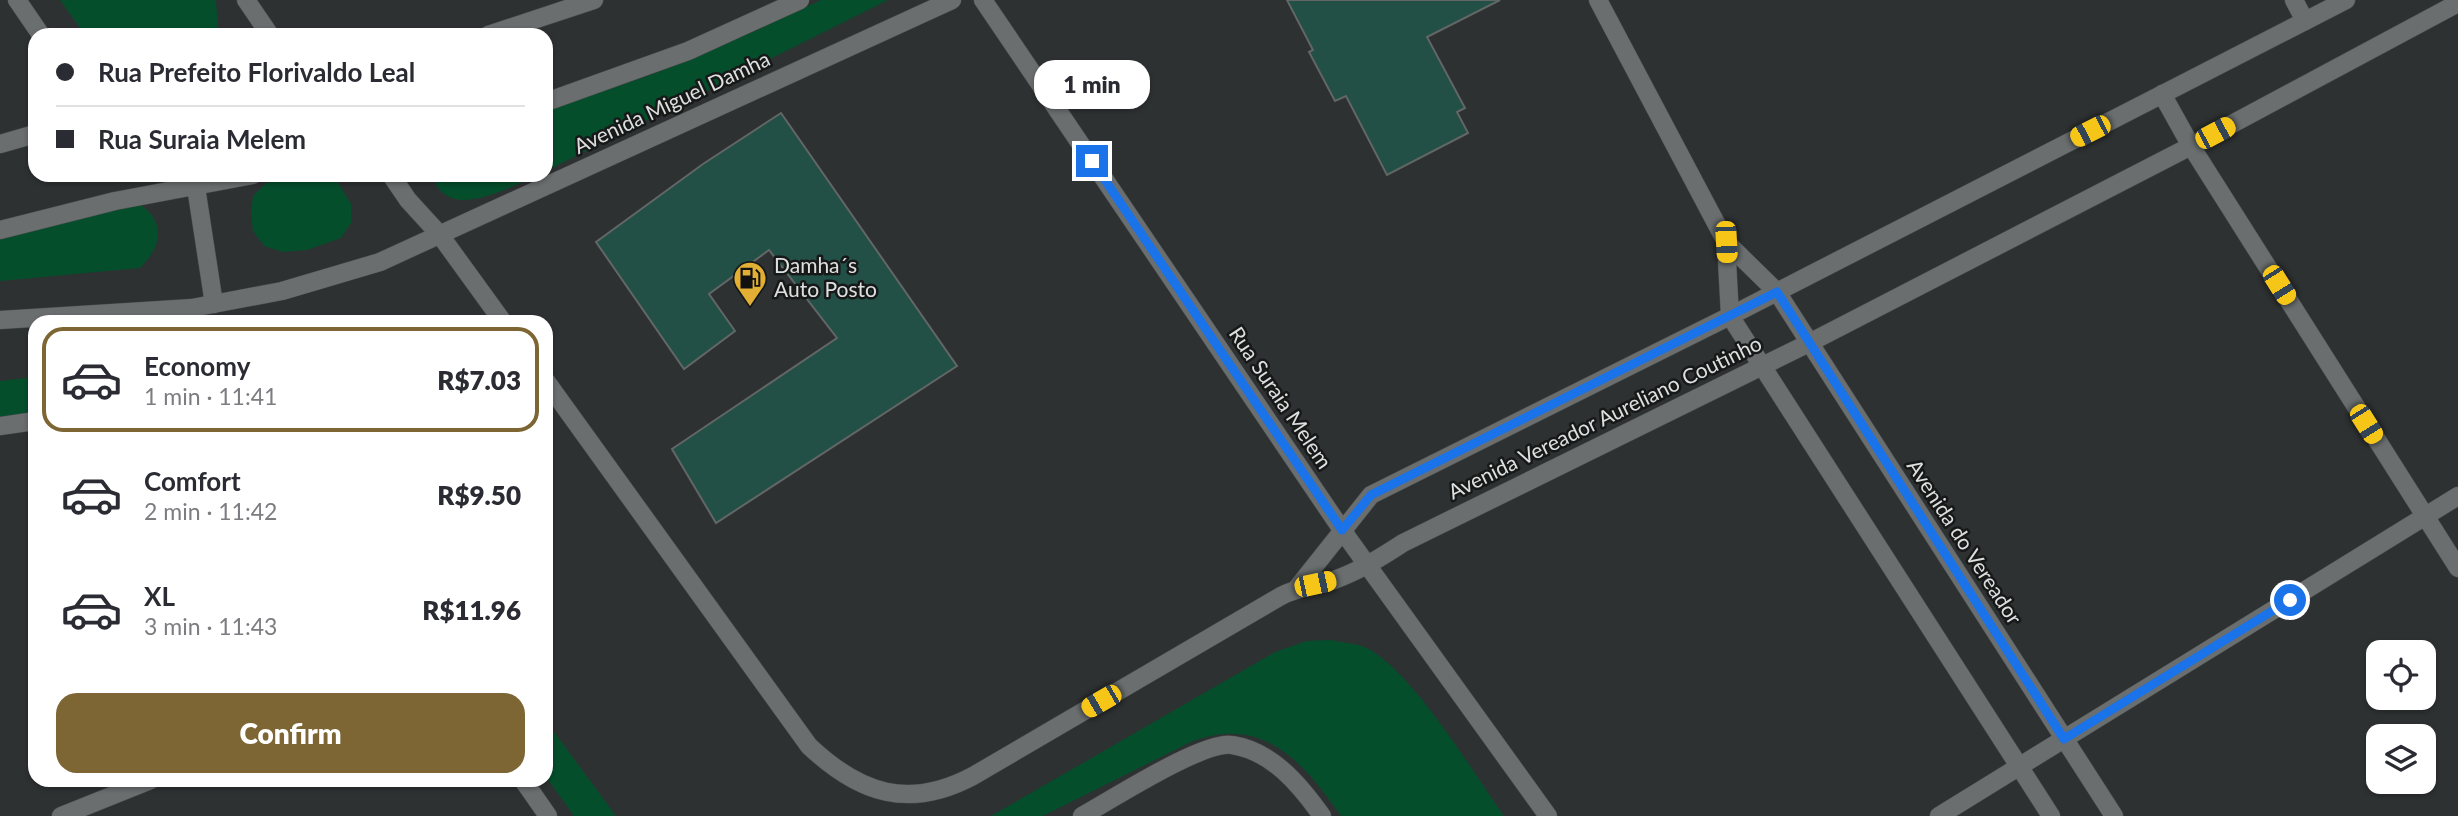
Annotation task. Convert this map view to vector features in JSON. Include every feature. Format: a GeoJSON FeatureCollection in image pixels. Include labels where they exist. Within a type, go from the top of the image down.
{"type":"FeatureCollection","features":[{"type":"Feature","properties":{"kind":"street"},"geometry":{"type":"LineString","coordinates":[[17,0],[36,28]]}},
{"type":"Feature","properties":{"kind":"street"},"geometry":{"type":"LineString","coordinates":[[246,0],[265,28]]}},
{"type":"Feature","properties":{"kind":"street"},"geometry":{"type":"LineString","coordinates":[[509,28],[593,0]]}},
{"type":"Feature","properties":{"kind":"street","name":"Avenida Miguel Damha"},"geometry":{"type":"LineString","coordinates":[[553,99],[688,51],[800,0]]}},
{"type":"Feature","properties":{"kind":"street","name":"Avenida Miguel Damha"},"geometry":{"type":"LineString","coordinates":[[80,315],[192,308],[282,291],[380,262],[953,0]]}},
{"type":"Feature","properties":{"kind":"street","name":"Rua Suraia Melem"},"geometry":{"type":"LineString","coordinates":[[983,0],[1342,530],[1548,816]]}},
{"type":"Feature","properties":{"kind":"street"},"geometry":{"type":"LineString","coordinates":[[1598,0],[1726,242],[1730,316],[2051,816]]}},
{"type":"Feature","properties":{"kind":"street"},"geometry":{"type":"LineString","coordinates":[[2294,0],[2305,21]]}},
{"type":"Feature","properties":{"kind":"street","name":"Avenida Vereador Aureliano Coutinho"},"geometry":{"type":"LineString","coordinates":[[1297,588],[1371,495],[1730,316],[2346,0]]}},
{"type":"Feature","properties":{"kind":"street","name":"Avenida Vereador Aureliano Coutinho"},"geometry":{"type":"LineString","coordinates":[[1297,588],[1332,580],[1369,565],[1403,543],[1809,343],[2191,146],[2458,3]]}},
{"type":"Feature","properties":{"kind":"street"},"geometry":{"type":"LineString","coordinates":[[2162,94],[2191,146],[2458,568]]}},
{"type":"Feature","properties":{"kind":"street"},"geometry":{"type":"LineString","coordinates":[[0,144],[28,136]]}},
{"type":"Feature","properties":{"kind":"street"},"geometry":{"type":"LineString","coordinates":[[0,230],[115,201],[220,182]]}},
{"type":"Feature","properties":{"kind":"street"},"geometry":{"type":"LineString","coordinates":[[396,182],[408,200],[440,235],[498,315]]}},
{"type":"Feature","properties":{"kind":"street"},"geometry":{"type":"LineString","coordinates":[[196,187],[214,304]]}},
{"type":"Feature","properties":{"kind":"street","name":"Avenida do Vereador"},"geometry":{"type":"LineString","coordinates":[[1726,242],[1777,292],[2114,816]]}},
{"type":"Feature","properties":{"kind":"street","name":"Avenida Miguel Damha"},"geometry":{"type":"LineString","coordinates":[[0,320],[28,318]]}},
{"type":"Feature","properties":{"kind":"street"},"geometry":{"type":"LineString","coordinates":[[553,391],[809,747],[852,781],[875,789],[902,796],[926,794],[960,783],[1297,588]]}},
{"type":"Feature","properties":{"kind":"street"},"geometry":{"type":"LineString","coordinates":[[0,426],[28,422]]}},
{"type":"Feature","properties":{"kind":"street"},"geometry":{"type":"LineString","coordinates":[[1939,816],[2458,496]]}},
{"type":"Feature","properties":{"kind":"street"},"geometry":{"type":"LineString","coordinates":[[1082,816],[1206,748],[1230,744],[1260,755],[1287,773],[1322,816]]}},
{"type":"Feature","properties":{"kind":"street"},"geometry":{"type":"LineString","coordinates":[[61,816],[134,787]]}},
{"type":"Feature","properties":{"kind":"street"},"geometry":{"type":"LineString","coordinates":[[528,787],[548,816]]}},
{"type":"Feature","properties":{"kind":"green space"},"geometry":{"type":"Polygon","coordinates":[[[60,0],[216,0],[218,28],[80,28],[60,0]]]}},
{"type":"Feature","properties":{"kind":"green space"},"geometry":{"type":"Polygon","coordinates":[[[821,0],[888,0],[553,168],[553,108],[651,75],[821,0]]]}},
{"type":"Feature","properties":{"kind":"green space"},"geometry":{"type":"Polygon","coordinates":[[[338,182],[351,204],[351,223],[341,238],[307,250],[283,252],[264,246],[253,231],[251,213],[253,196],[266,183],[338,182]]]}},
{"type":"Feature","properties":{"kind":"green space"},"geometry":{"type":"Polygon","coordinates":[[[436,182],[522,182],[495,194],[464,200],[451,198],[440,190],[436,182]]]}},
{"type":"Feature","properties":{"kind":"green space"},"geometry":{"type":"Polygon","coordinates":[[[140,204],[154,219],[158,235],[153,251],[140,268],[0,281],[0,236],[140,204]]]}},
{"type":"Feature","properties":{"kind":"green space"},"geometry":{"type":"Polygon","coordinates":[[[28,378],[28,414],[0,417],[0,381],[28,378]]]}},
{"type":"Feature","properties":{"kind":"green space"},"geometry":{"type":"Polygon","coordinates":[[[1330,640],[1362,646],[1380,656],[1399,674],[1439,722],[1504,816],[1341,816],[1296,761],[1279,748],[1260,739],[1239,734],[1217,735],[1191,742],[1043,816],[991,816],[1275,652],[1306,641],[1330,640]]]}},
{"type":"Feature","properties":{"kind":"green space"},"geometry":{"type":"Polygon","coordinates":[[[553,730],[616,816],[574,816],[553,787],[553,730]]]}},
{"type":"Feature","properties":{"kind":"building"},"geometry":{"type":"Polygon","coordinates":[[[1287,0],[1500,0],[1427,37],[1465,108],[1457,112],[1468,133],[1387,175],[1346,96],[1335,101],[1309,52],[1313,50],[1287,0]]]}},
{"type":"Feature","properties":{"kind":"building"},"geometry":{"type":"Polygon","coordinates":[[[781,113],[957,366],[716,523],[672,449],[837,338],[769,250],[709,294],[735,331],[684,369],[596,242],[703,164],[781,113]]]}},
{"type":"Feature","properties":{"kind":"place","name":"Damha´s Auto Posto"},"geometry":{"type":"Point","coordinates":[750,308]}},
{"type":"Feature","properties":{"kind":"route"},"geometry":{"type":"LineString","coordinates":[[1092,161],[1342,530],[1371,495],[1777,292],[2064,739],[2290,600]]}}]}
